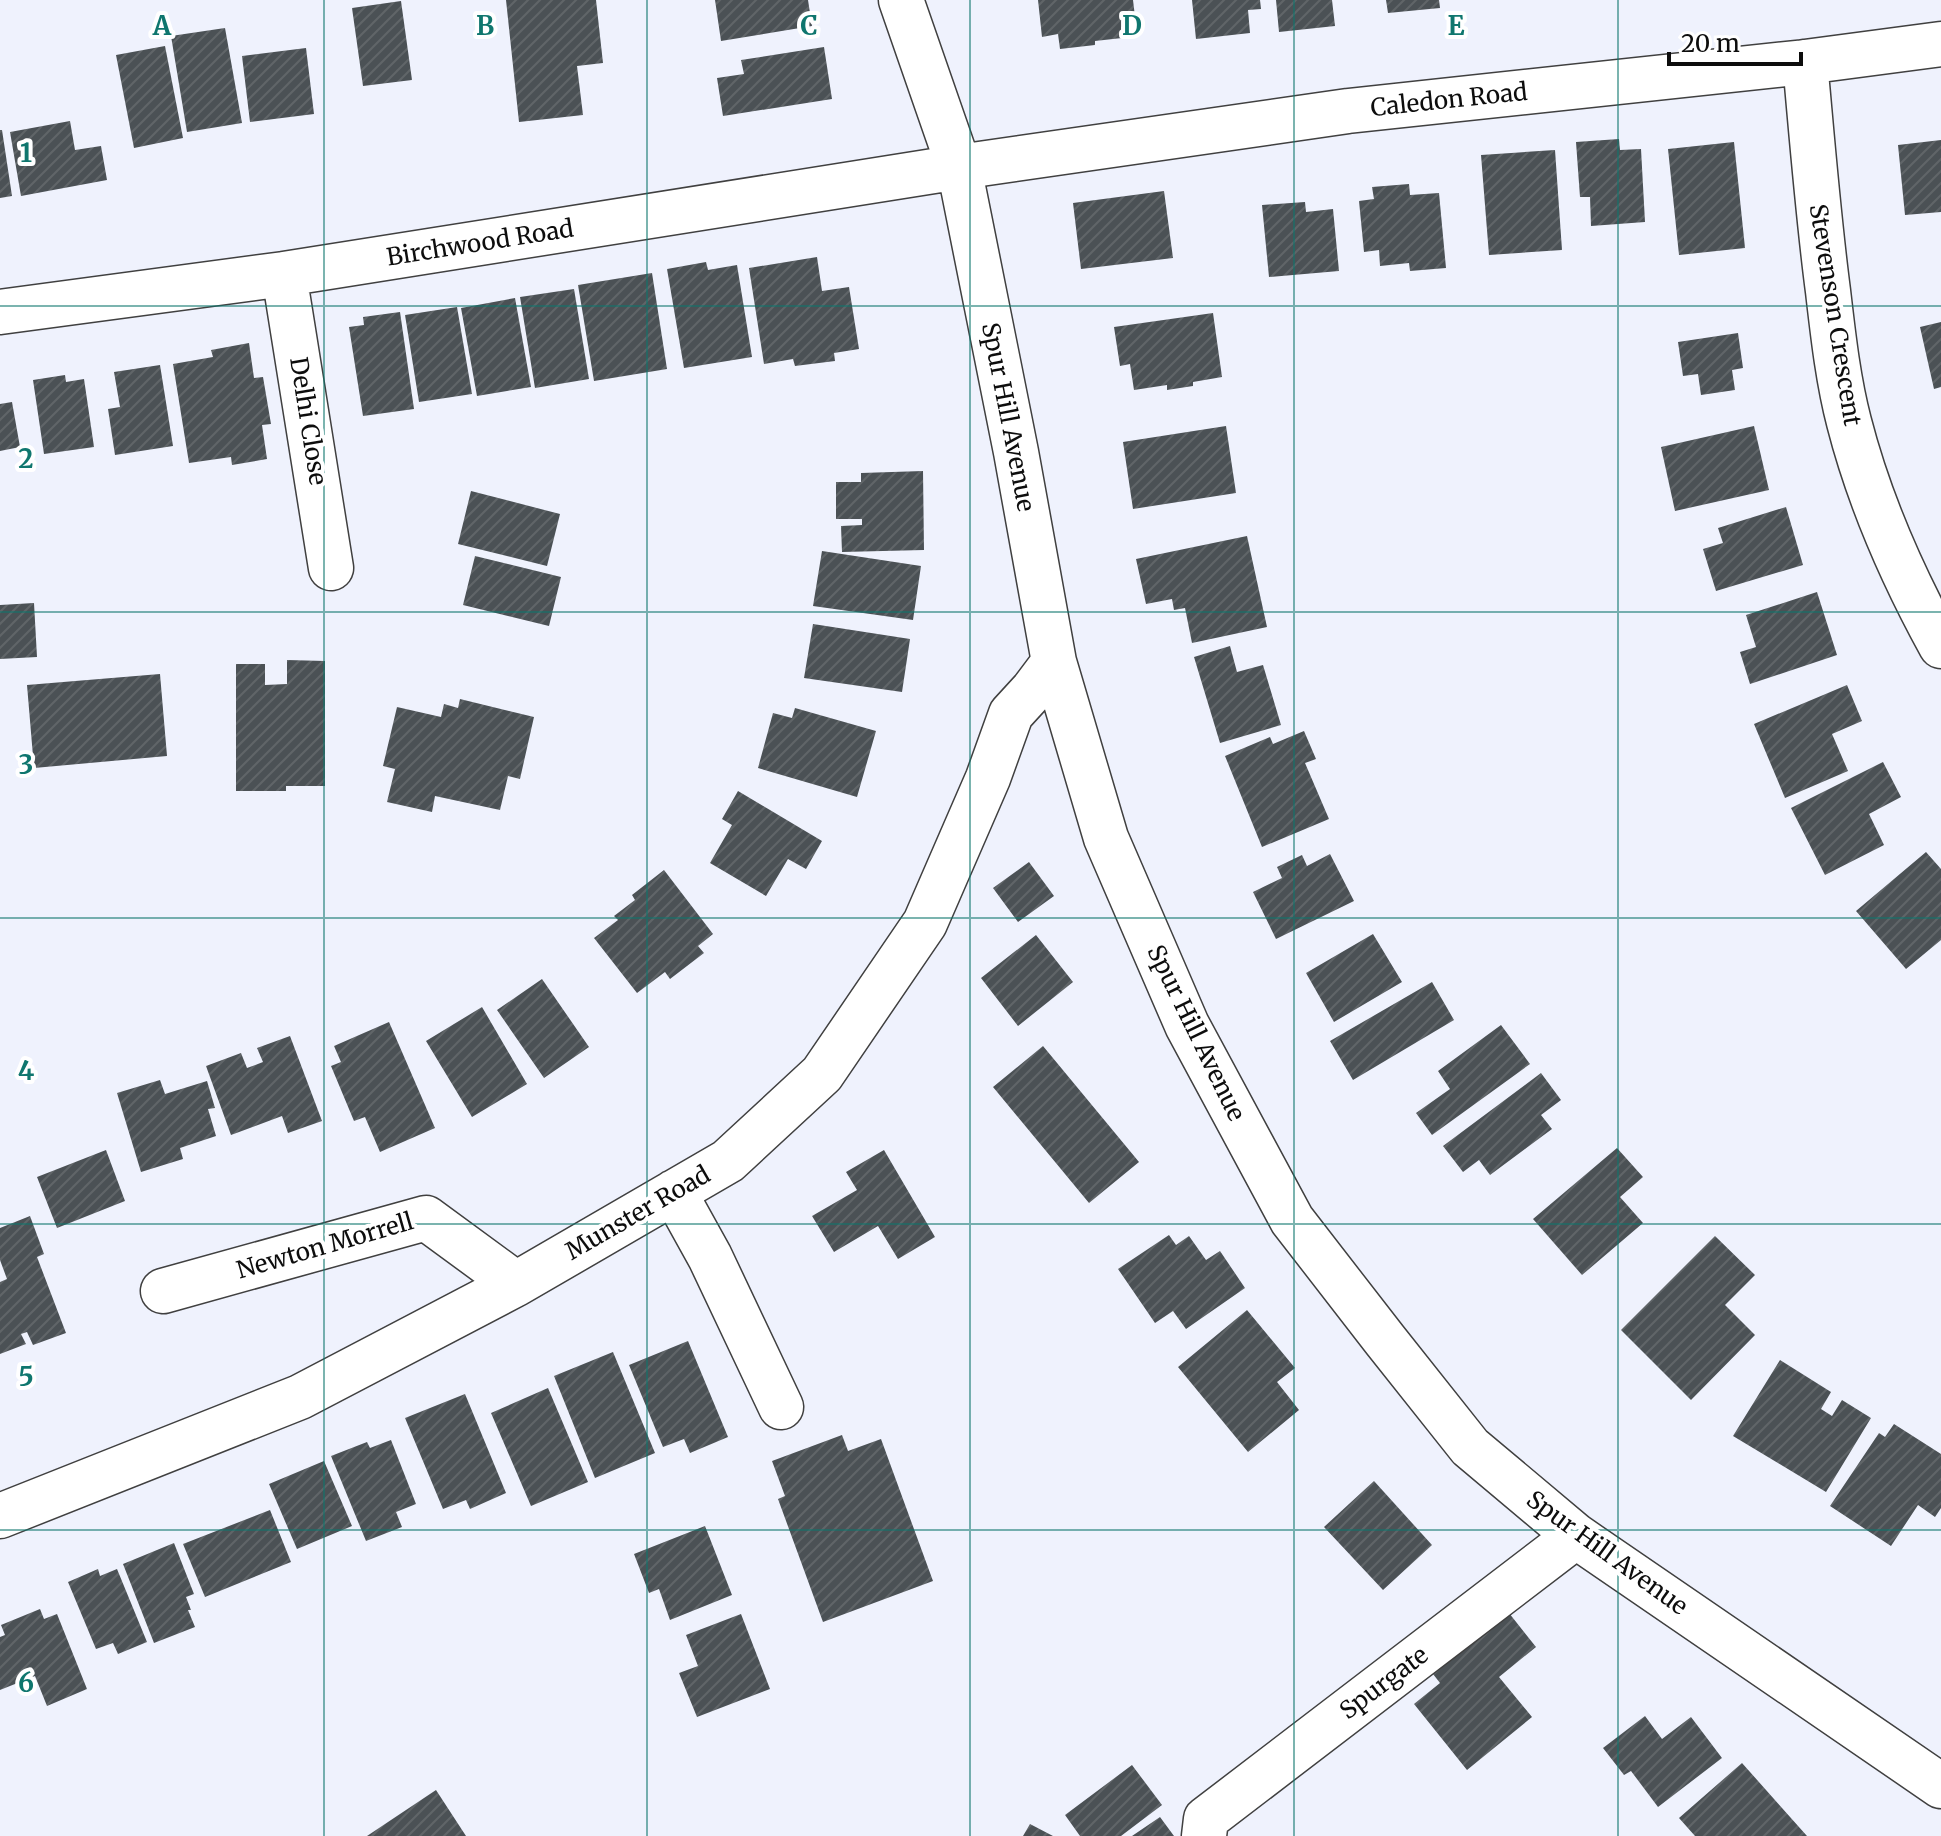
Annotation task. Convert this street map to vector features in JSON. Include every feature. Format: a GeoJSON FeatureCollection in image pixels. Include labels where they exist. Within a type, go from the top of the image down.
{"type":"FeatureCollection","features":[{"type":"Feature","properties":{"kind":"street","name":"Spur Hill Avenue"},"geometry":{"type":"LineString","coordinates":[[901,0],[959,167],[1054,662],[1106,838],[1187,1025],[1292,1220],[1470,1447],[1576,1536],[1941,1786]]}},
{"type":"Feature","properties":{"kind":"street","name":"Caledon Road"},"geometry":{"type":"LineString","coordinates":[[959,167],[1348,111],[1805,62],[1941,44]]}},
{"type":"Feature","properties":{"kind":"street","name":"Stevenson Crescent"},"geometry":{"type":"LineString","coordinates":[[1805,62],[1833,336],[1849,421],[1872,495],[1900,565],[1941,646]]}},
{"type":"Feature","properties":{"kind":"street","name":"Birchwood Road"},"geometry":{"type":"LineString","coordinates":[[0,312],[284,274],[959,167]]}},
{"type":"Feature","properties":{"kind":"street","name":"Delhi Close"},"geometry":{"type":"LineString","coordinates":[[284,274],[331,568]]}},
{"type":"Feature","properties":{"kind":"street","name":"Munster Road"},"geometry":{"type":"LineString","coordinates":[[0,1516],[300,1397],[516,1284],[728,1161],[822,1074],[925,923],[988,778],[1011,714],[1054,662]]}},
{"type":"Feature","properties":{"kind":"street"},"geometry":{"type":"LineString","coordinates":[[674,1192],[710,1257],[781,1407]]}},
{"type":"Feature","properties":{"kind":"street","name":"Newton Morrell"},"geometry":{"type":"LineString","coordinates":[[163,1291],[426,1218],[516,1284]]}},
{"type":"Feature","properties":{"kind":"street","name":"Spurgate"},"geometry":{"type":"LineString","coordinates":[[1204,1836],[1206,1819],[1576,1536]]}},
{"type":"Feature","properties":{"kind":"building"},"geometry":{"type":"Polygon","coordinates":[[[506,0],[596,0],[603,63],[577,66],[583,115],[519,122],[506,0]]]}},
{"type":"Feature","properties":{"kind":"building"},"geometry":{"type":"Polygon","coordinates":[[[715,0],[808,0],[812,26],[721,41],[715,0]]]}},
{"type":"Feature","properties":{"kind":"building"},"geometry":{"type":"Polygon","coordinates":[[[1038,0],[1133,0],[1136,25],[1121,27],[1122,38],[1060,49],[1058,34],[1042,37],[1038,0]]]}},
{"type":"Feature","properties":{"kind":"building"},"geometry":{"type":"Polygon","coordinates":[[[1192,0],[1260,0],[1261,9],[1248,10],[1250,33],[1196,39],[1192,0]]]}},
{"type":"Feature","properties":{"kind":"building"},"geometry":{"type":"Polygon","coordinates":[[[1276,0],[1332,0],[1335,26],[1279,32],[1276,0]]]}},
{"type":"Feature","properties":{"kind":"building"},"geometry":{"type":"Polygon","coordinates":[[[1386,0],[1439,0],[1440,8],[1388,13],[1386,0]]]}},
{"type":"Feature","properties":{"kind":"building"},"geometry":{"type":"Polygon","coordinates":[[[401,1],[412,80],[363,86],[352,8],[401,1]]]}},
{"type":"Feature","properties":{"kind":"building"},"geometry":{"type":"Polygon","coordinates":[[[225,28],[242,123],[187,132],[171,36],[225,28]]]}},
{"type":"Feature","properties":{"kind":"building"},"geometry":{"type":"Polygon","coordinates":[[[165,46],[183,138],[134,148],[116,55],[165,46]]]}},
{"type":"Feature","properties":{"kind":"building"},"geometry":{"type":"Polygon","coordinates":[[[824,47],[832,99],[723,116],[717,78],[744,74],[741,60],[824,47]]]}},
{"type":"Feature","properties":{"kind":"building"},"geometry":{"type":"Polygon","coordinates":[[[306,48],[314,114],[250,122],[242,56],[306,48]]]}},
{"type":"Feature","properties":{"kind":"building"},"geometry":{"type":"Polygon","coordinates":[[[70,121],[75,150],[101,146],[107,180],[21,196],[10,132],[70,121]]]}},
{"type":"Feature","properties":{"kind":"building"},"geometry":{"type":"Polygon","coordinates":[[[0,130],[12,196],[0,198],[0,130]]]}},
{"type":"Feature","properties":{"kind":"building"},"geometry":{"type":"Polygon","coordinates":[[[1619,139],[1620,150],[1641,149],[1645,222],[1591,226],[1590,197],[1580,197],[1576,142],[1619,139]]]}},
{"type":"Feature","properties":{"kind":"building"},"geometry":{"type":"Polygon","coordinates":[[[1941,140],[1941,212],[1905,215],[1898,145],[1941,140]]]}},
{"type":"Feature","properties":{"kind":"building"},"geometry":{"type":"Polygon","coordinates":[[[1734,142],[1745,248],[1679,255],[1668,149],[1734,142]]]}},
{"type":"Feature","properties":{"kind":"building"},"geometry":{"type":"Polygon","coordinates":[[[1555,150],[1562,250],[1489,255],[1481,155],[1555,150]]]}},
{"type":"Feature","properties":{"kind":"building"},"geometry":{"type":"Polygon","coordinates":[[[1409,184],[1410,195],[1439,193],[1446,268],[1410,271],[1409,263],[1380,266],[1379,250],[1364,252],[1359,201],[1374,199],[1372,187],[1409,184]]]}},
{"type":"Feature","properties":{"kind":"building"},"geometry":{"type":"Polygon","coordinates":[[[1164,191],[1173,258],[1081,269],[1073,203],[1164,191]]]}},
{"type":"Feature","properties":{"kind":"building"},"geometry":{"type":"Polygon","coordinates":[[[1305,202],[1306,212],[1333,209],[1339,271],[1269,277],[1262,205],[1305,202]]]}},
{"type":"Feature","properties":{"kind":"building"},"geometry":{"type":"Polygon","coordinates":[[[817,257],[822,291],[849,287],[859,349],[834,353],[835,361],[795,366],[793,359],[764,364],[749,268],[817,257]]]}},
{"type":"Feature","properties":{"kind":"building"},"geometry":{"type":"Polygon","coordinates":[[[706,262],[708,270],[737,265],[752,357],[684,368],[667,269],[706,262]]]}},
{"type":"Feature","properties":{"kind":"building"},"geometry":{"type":"Polygon","coordinates":[[[652,273],[667,369],[594,381],[578,285],[652,273]]]}},
{"type":"Feature","properties":{"kind":"building"},"geometry":{"type":"Polygon","coordinates":[[[574,289],[589,379],[535,388],[520,297],[574,289]]]}},
{"type":"Feature","properties":{"kind":"building"},"geometry":{"type":"Polygon","coordinates":[[[515,298],[531,387],[477,396],[461,308],[515,298]]]}},
{"type":"Feature","properties":{"kind":"building"},"geometry":{"type":"Polygon","coordinates":[[[457,307],[472,394],[419,402],[405,315],[457,307]]]}},
{"type":"Feature","properties":{"kind":"building"},"geometry":{"type":"Polygon","coordinates":[[[400,312],[414,409],[363,416],[349,327],[364,325],[363,317],[400,312]]]}},
{"type":"Feature","properties":{"kind":"building"},"geometry":{"type":"Polygon","coordinates":[[[1213,313],[1222,377],[1167,390],[1167,385],[1134,390],[1130,364],[1120,366],[1114,327],[1213,313]]]}},
{"type":"Feature","properties":{"kind":"building"},"geometry":{"type":"Polygon","coordinates":[[[1941,322],[1941,387],[1934,389],[1920,327],[1941,322]]]}},
{"type":"Feature","properties":{"kind":"building"},"geometry":{"type":"Polygon","coordinates":[[[1738,333],[1743,368],[1732,370],[1735,390],[1701,395],[1698,374],[1683,376],[1678,342],[1738,333]]]}},
{"type":"Feature","properties":{"kind":"building"},"geometry":{"type":"Polygon","coordinates":[[[249,343],[254,378],[263,377],[271,424],[262,425],[267,459],[232,465],[231,457],[189,463],[173,364],[213,357],[211,350],[249,343]]]}},
{"type":"Feature","properties":{"kind":"building"},"geometry":{"type":"Polygon","coordinates":[[[160,365],[173,446],[115,455],[108,409],[120,407],[114,372],[160,365]]]}},
{"type":"Feature","properties":{"kind":"building"},"geometry":{"type":"Polygon","coordinates":[[[65,375],[66,382],[84,379],[94,447],[44,454],[33,380],[65,375]]]}},
{"type":"Feature","properties":{"kind":"building"},"geometry":{"type":"Polygon","coordinates":[[[12,402],[20,447],[0,451],[0,404],[12,402]]]}},
{"type":"Feature","properties":{"kind":"building"},"geometry":{"type":"Polygon","coordinates":[[[1226,426],[1236,493],[1133,509],[1123,442],[1226,426]]]}},
{"type":"Feature","properties":{"kind":"building"},"geometry":{"type":"Polygon","coordinates":[[[1754,426],[1769,490],[1675,511],[1661,447],[1754,426]]]}},
{"type":"Feature","properties":{"kind":"building"},"geometry":{"type":"Polygon","coordinates":[[[923,471],[924,550],[842,552],[841,526],[862,525],[862,519],[836,519],[836,482],[861,482],[861,473],[923,471]]]}},
{"type":"Feature","properties":{"kind":"building"},"geometry":{"type":"Polygon","coordinates":[[[471,491],[560,514],[547,566],[458,544],[471,491]]]}},
{"type":"Feature","properties":{"kind":"building"},"geometry":{"type":"Polygon","coordinates":[[[1786,507],[1803,565],[1716,591],[1703,549],[1723,543],[1718,528],[1786,507]]]}},
{"type":"Feature","properties":{"kind":"building"},"geometry":{"type":"Polygon","coordinates":[[[1247,536],[1267,627],[1192,643],[1185,608],[1174,610],[1172,599],[1146,604],[1136,559],[1247,536]]]}},
{"type":"Feature","properties":{"kind":"building"},"geometry":{"type":"Polygon","coordinates":[[[822,551],[921,566],[913,620],[813,606],[822,551]]]}},
{"type":"Feature","properties":{"kind":"building"},"geometry":{"type":"Polygon","coordinates":[[[475,556],[561,577],[549,626],[463,605],[475,556]]]}},
{"type":"Feature","properties":{"kind":"building"},"geometry":{"type":"Polygon","coordinates":[[[1817,592],[1837,655],[1750,684],[1740,652],[1756,647],[1746,615],[1817,592]]]}},
{"type":"Feature","properties":{"kind":"building"},"geometry":{"type":"Polygon","coordinates":[[[34,603],[37,657],[0,659],[0,605],[34,603]]]}},
{"type":"Feature","properties":{"kind":"building"},"geometry":{"type":"Polygon","coordinates":[[[813,624],[910,639],[902,692],[804,678],[813,624]]]}},
{"type":"Feature","properties":{"kind":"building"},"geometry":{"type":"Polygon","coordinates":[[[1230,646],[1237,672],[1263,665],[1281,725],[1220,743],[1194,657],[1230,646]]]}},
{"type":"Feature","properties":{"kind":"building"},"geometry":{"type":"Polygon","coordinates":[[[287,660],[325,661],[325,786],[286,786],[286,791],[236,791],[236,664],[265,664],[265,685],[287,684],[287,660]]]}},
{"type":"Feature","properties":{"kind":"building"},"geometry":{"type":"Polygon","coordinates":[[[160,674],[167,756],[34,768],[27,685],[160,674]]]}},
{"type":"Feature","properties":{"kind":"building"},"geometry":{"type":"Polygon","coordinates":[[[1847,685],[1862,721],[1832,734],[1848,771],[1785,798],[1754,724],[1847,685]]]}},
{"type":"Feature","properties":{"kind":"building"},"geometry":{"type":"Polygon","coordinates":[[[460,699],[534,717],[520,779],[508,776],[500,810],[435,796],[432,812],[387,802],[395,769],[383,766],[397,707],[441,717],[444,704],[458,708],[460,699]]]}},
{"type":"Feature","properties":{"kind":"building"},"geometry":{"type":"Polygon","coordinates":[[[795,708],[876,731],[857,797],[758,768],[773,713],[792,718],[795,708]]]}},
{"type":"Feature","properties":{"kind":"building"},"geometry":{"type":"Polygon","coordinates":[[[1304,731],[1316,759],[1305,763],[1329,819],[1262,847],[1225,756],[1270,737],[1273,744],[1304,731]]]}},
{"type":"Feature","properties":{"kind":"building"},"geometry":{"type":"Polygon","coordinates":[[[1883,762],[1901,797],[1869,814],[1884,845],[1825,875],[1791,808],[1883,762]]]}},
{"type":"Feature","properties":{"kind":"building"},"geometry":{"type":"Polygon","coordinates":[[[738,791],[822,841],[806,869],[788,859],[766,896],[710,863],[732,825],[722,819],[738,791]]]}},
{"type":"Feature","properties":{"kind":"building"},"geometry":{"type":"Polygon","coordinates":[[[1926,852],[1941,869],[1941,940],[1906,969],[1856,911],[1926,852]]]}},
{"type":"Feature","properties":{"kind":"building"},"geometry":{"type":"Polygon","coordinates":[[[1330,854],[1354,901],[1276,939],[1253,892],[1282,878],[1277,867],[1302,855],[1307,866],[1330,854]]]}},
{"type":"Feature","properties":{"kind":"building"},"geometry":{"type":"Polygon","coordinates":[[[1029,862],[1054,896],[1018,922],[993,888],[1029,862]]]}},
{"type":"Feature","properties":{"kind":"building"},"geometry":{"type":"Polygon","coordinates":[[[664,870],[713,934],[698,946],[704,953],[670,979],[665,972],[637,993],[594,938],[618,920],[614,916],[635,900],[632,895],[664,870]]]}},
{"type":"Feature","properties":{"kind":"building"},"geometry":{"type":"Polygon","coordinates":[[[1373,934],[1402,982],[1334,1022],[1306,973],[1373,934]]]}},
{"type":"Feature","properties":{"kind":"building"},"geometry":{"type":"Polygon","coordinates":[[[1036,935],[1073,982],[1018,1026],[981,978],[1036,935]]]}},
{"type":"Feature","properties":{"kind":"building"},"geometry":{"type":"Polygon","coordinates":[[[542,979],[589,1047],[544,1078],[497,1010],[542,979]]]}},
{"type":"Feature","properties":{"kind":"building"},"geometry":{"type":"Polygon","coordinates":[[[1432,982],[1454,1020],[1353,1080],[1330,1041],[1432,982]]]}},
{"type":"Feature","properties":{"kind":"building"},"geometry":{"type":"Polygon","coordinates":[[[482,1007],[527,1084],[472,1117],[426,1041],[482,1007]]]}},
{"type":"Feature","properties":{"kind":"building"},"geometry":{"type":"Polygon","coordinates":[[[389,1022],[435,1128],[380,1152],[365,1117],[354,1121],[331,1066],[341,1062],[334,1046],[389,1022]]]}},
{"type":"Feature","properties":{"kind":"building"},"geometry":{"type":"Polygon","coordinates":[[[1501,1025],[1530,1064],[1432,1135],[1416,1113],[1450,1089],[1438,1071],[1501,1025]]]}},
{"type":"Feature","properties":{"kind":"building"},"geometry":{"type":"Polygon","coordinates":[[[290,1036],[322,1121],[288,1133],[282,1116],[231,1135],[206,1066],[241,1053],[247,1068],[263,1062],[257,1048],[290,1036]]]}},
{"type":"Feature","properties":{"kind":"building"},"geometry":{"type":"Polygon","coordinates":[[[1043,1046],[1139,1162],[1089,1203],[993,1087],[1043,1046]]]}},
{"type":"Feature","properties":{"kind":"building"},"geometry":{"type":"Polygon","coordinates":[[[1541,1073],[1561,1100],[1541,1115],[1552,1129],[1490,1175],[1479,1160],[1463,1172],[1443,1146],[1541,1073]]]}},
{"type":"Feature","properties":{"kind":"building"},"geometry":{"type":"Polygon","coordinates":[[[160,1080],[165,1094],[207,1081],[215,1108],[208,1109],[216,1136],[180,1148],[183,1159],[141,1172],[117,1093],[160,1080]]]}},
{"type":"Feature","properties":{"kind":"building"},"geometry":{"type":"Polygon","coordinates":[[[1617,1148],[1643,1177],[1620,1197],[1643,1223],[1582,1275],[1533,1219],[1617,1148]]]}},
{"type":"Feature","properties":{"kind":"building"},"geometry":{"type":"Polygon","coordinates":[[[106,1150],[125,1201],[57,1228],[37,1177],[106,1150]]]}},
{"type":"Feature","properties":{"kind":"building"},"geometry":{"type":"Polygon","coordinates":[[[884,1150],[935,1237],[898,1259],[878,1226],[834,1252],[812,1216],[857,1190],[846,1172],[884,1150]]]}},
{"type":"Feature","properties":{"kind":"building"},"geometry":{"type":"Polygon","coordinates":[[[30,1216],[44,1254],[37,1257],[66,1333],[33,1345],[27,1332],[21,1334],[26,1344],[0,1354],[0,1282],[7,1279],[0,1260],[0,1228],[30,1216]]]}},
{"type":"Feature","properties":{"kind":"building"},"geometry":{"type":"Polygon","coordinates":[[[1169,1235],[1176,1245],[1189,1236],[1206,1260],[1220,1251],[1245,1288],[1186,1329],[1173,1311],[1155,1323],[1118,1269],[1169,1235]]]}},
{"type":"Feature","properties":{"kind":"building"},"geometry":{"type":"Polygon","coordinates":[[[1715,1236],[1755,1275],[1725,1305],[1755,1335],[1691,1400],[1621,1330],[1715,1236]]]}},
{"type":"Feature","properties":{"kind":"building"},"geometry":{"type":"Polygon","coordinates":[[[1247,1310],[1295,1368],[1277,1382],[1299,1410],[1248,1452],[1178,1367],[1247,1310]]]}},
{"type":"Feature","properties":{"kind":"building"},"geometry":{"type":"Polygon","coordinates":[[[688,1341],[728,1437],[690,1453],[684,1439],[663,1447],[629,1365],[688,1341]]]}},
{"type":"Feature","properties":{"kind":"building"},"geometry":{"type":"Polygon","coordinates":[[[613,1352],[655,1453],[595,1478],[554,1376],[613,1352]]]}},
{"type":"Feature","properties":{"kind":"building"},"geometry":{"type":"Polygon","coordinates":[[[1780,1360],[1831,1392],[1821,1409],[1832,1416],[1842,1400],[1871,1418],[1826,1492],[1733,1436],[1780,1360]]]}},
{"type":"Feature","properties":{"kind":"building"},"geometry":{"type":"Polygon","coordinates":[[[548,1388],[588,1482],[531,1506],[491,1413],[548,1388]]]}},
{"type":"Feature","properties":{"kind":"building"},"geometry":{"type":"Polygon","coordinates":[[[465,1394],[506,1493],[470,1509],[466,1500],[443,1509],[405,1418],[465,1394]]]}},
{"type":"Feature","properties":{"kind":"building"},"geometry":{"type":"Polygon","coordinates":[[[1894,1424],[1941,1454],[1941,1508],[1935,1517],[1918,1505],[1891,1546],[1830,1506],[1879,1433],[1885,1437],[1894,1424]]]}},
{"type":"Feature","properties":{"kind":"building"},"geometry":{"type":"Polygon","coordinates":[[[842,1435],[848,1451],[881,1439],[933,1581],[823,1622],[778,1499],[785,1496],[772,1461],[842,1435]]]}},
{"type":"Feature","properties":{"kind":"building"},"geometry":{"type":"Polygon","coordinates":[[[391,1440],[416,1504],[396,1512],[402,1527],[366,1541],[331,1456],[367,1442],[370,1448],[391,1440]]]}},
{"type":"Feature","properties":{"kind":"building"},"geometry":{"type":"Polygon","coordinates":[[[324,1461],[352,1526],[297,1549],[269,1484],[324,1461]]]}},
{"type":"Feature","properties":{"kind":"building"},"geometry":{"type":"Polygon","coordinates":[[[1374,1481],[1432,1545],[1383,1590],[1324,1527],[1374,1481]]]}},
{"type":"Feature","properties":{"kind":"building"},"geometry":{"type":"Polygon","coordinates":[[[270,1510],[291,1562],[205,1597],[183,1544],[270,1510]]]}},
{"type":"Feature","properties":{"kind":"building"},"geometry":{"type":"Polygon","coordinates":[[[705,1526],[732,1595],[670,1620],[659,1589],[649,1593],[634,1554],[705,1526]]]}},
{"type":"Feature","properties":{"kind":"building"},"geometry":{"type":"Polygon","coordinates":[[[174,1543],[194,1594],[186,1597],[195,1627],[154,1643],[123,1564],[174,1543]]]}},
{"type":"Feature","properties":{"kind":"building"},"geometry":{"type":"Polygon","coordinates":[[[98,1569],[100,1576],[117,1569],[147,1642],[118,1654],[113,1643],[96,1649],[68,1582],[98,1569]]]}},
{"type":"Feature","properties":{"kind":"building"},"geometry":{"type":"Polygon","coordinates":[[[40,1609],[44,1619],[57,1614],[87,1689],[47,1706],[35,1676],[0,1690],[0,1637],[5,1635],[1,1625],[40,1609]]]}},
{"type":"Feature","properties":{"kind":"building"},"geometry":{"type":"Polygon","coordinates":[[[1509,1613],[1536,1647],[1499,1677],[1532,1717],[1467,1770],[1414,1704],[1440,1683],[1433,1674],[1509,1613]]]}},
{"type":"Feature","properties":{"kind":"building"},"geometry":{"type":"Polygon","coordinates":[[[741,1614],[770,1689],[697,1717],[679,1673],[698,1666],[686,1635],[741,1614]]]}},
{"type":"Feature","properties":{"kind":"building"},"geometry":{"type":"Polygon","coordinates":[[[1645,1716],[1662,1739],[1691,1717],[1722,1758],[1658,1807],[1631,1771],[1624,1775],[1603,1748],[1645,1716]]]}},
{"type":"Feature","properties":{"kind":"building"},"geometry":{"type":"Polygon","coordinates":[[[1742,1763],[1807,1836],[1695,1836],[1679,1818],[1742,1763]]]}},
{"type":"Feature","properties":{"kind":"building"},"geometry":{"type":"Polygon","coordinates":[[[1132,1765],[1162,1805],[1121,1836],[1080,1836],[1065,1815],[1132,1765]]]}},
{"type":"Feature","properties":{"kind":"building"},"geometry":{"type":"Polygon","coordinates":[[[436,1790],[466,1836],[367,1836],[436,1790]]]}},
{"type":"Feature","properties":{"kind":"building"},"geometry":{"type":"Polygon","coordinates":[[[1160,1817],[1174,1836],[1132,1836],[1160,1817]]]}},
{"type":"Feature","properties":{"kind":"building"},"geometry":{"type":"Polygon","coordinates":[[[1030,1824],[1053,1836],[1023,1836],[1030,1824]]]}}]}
